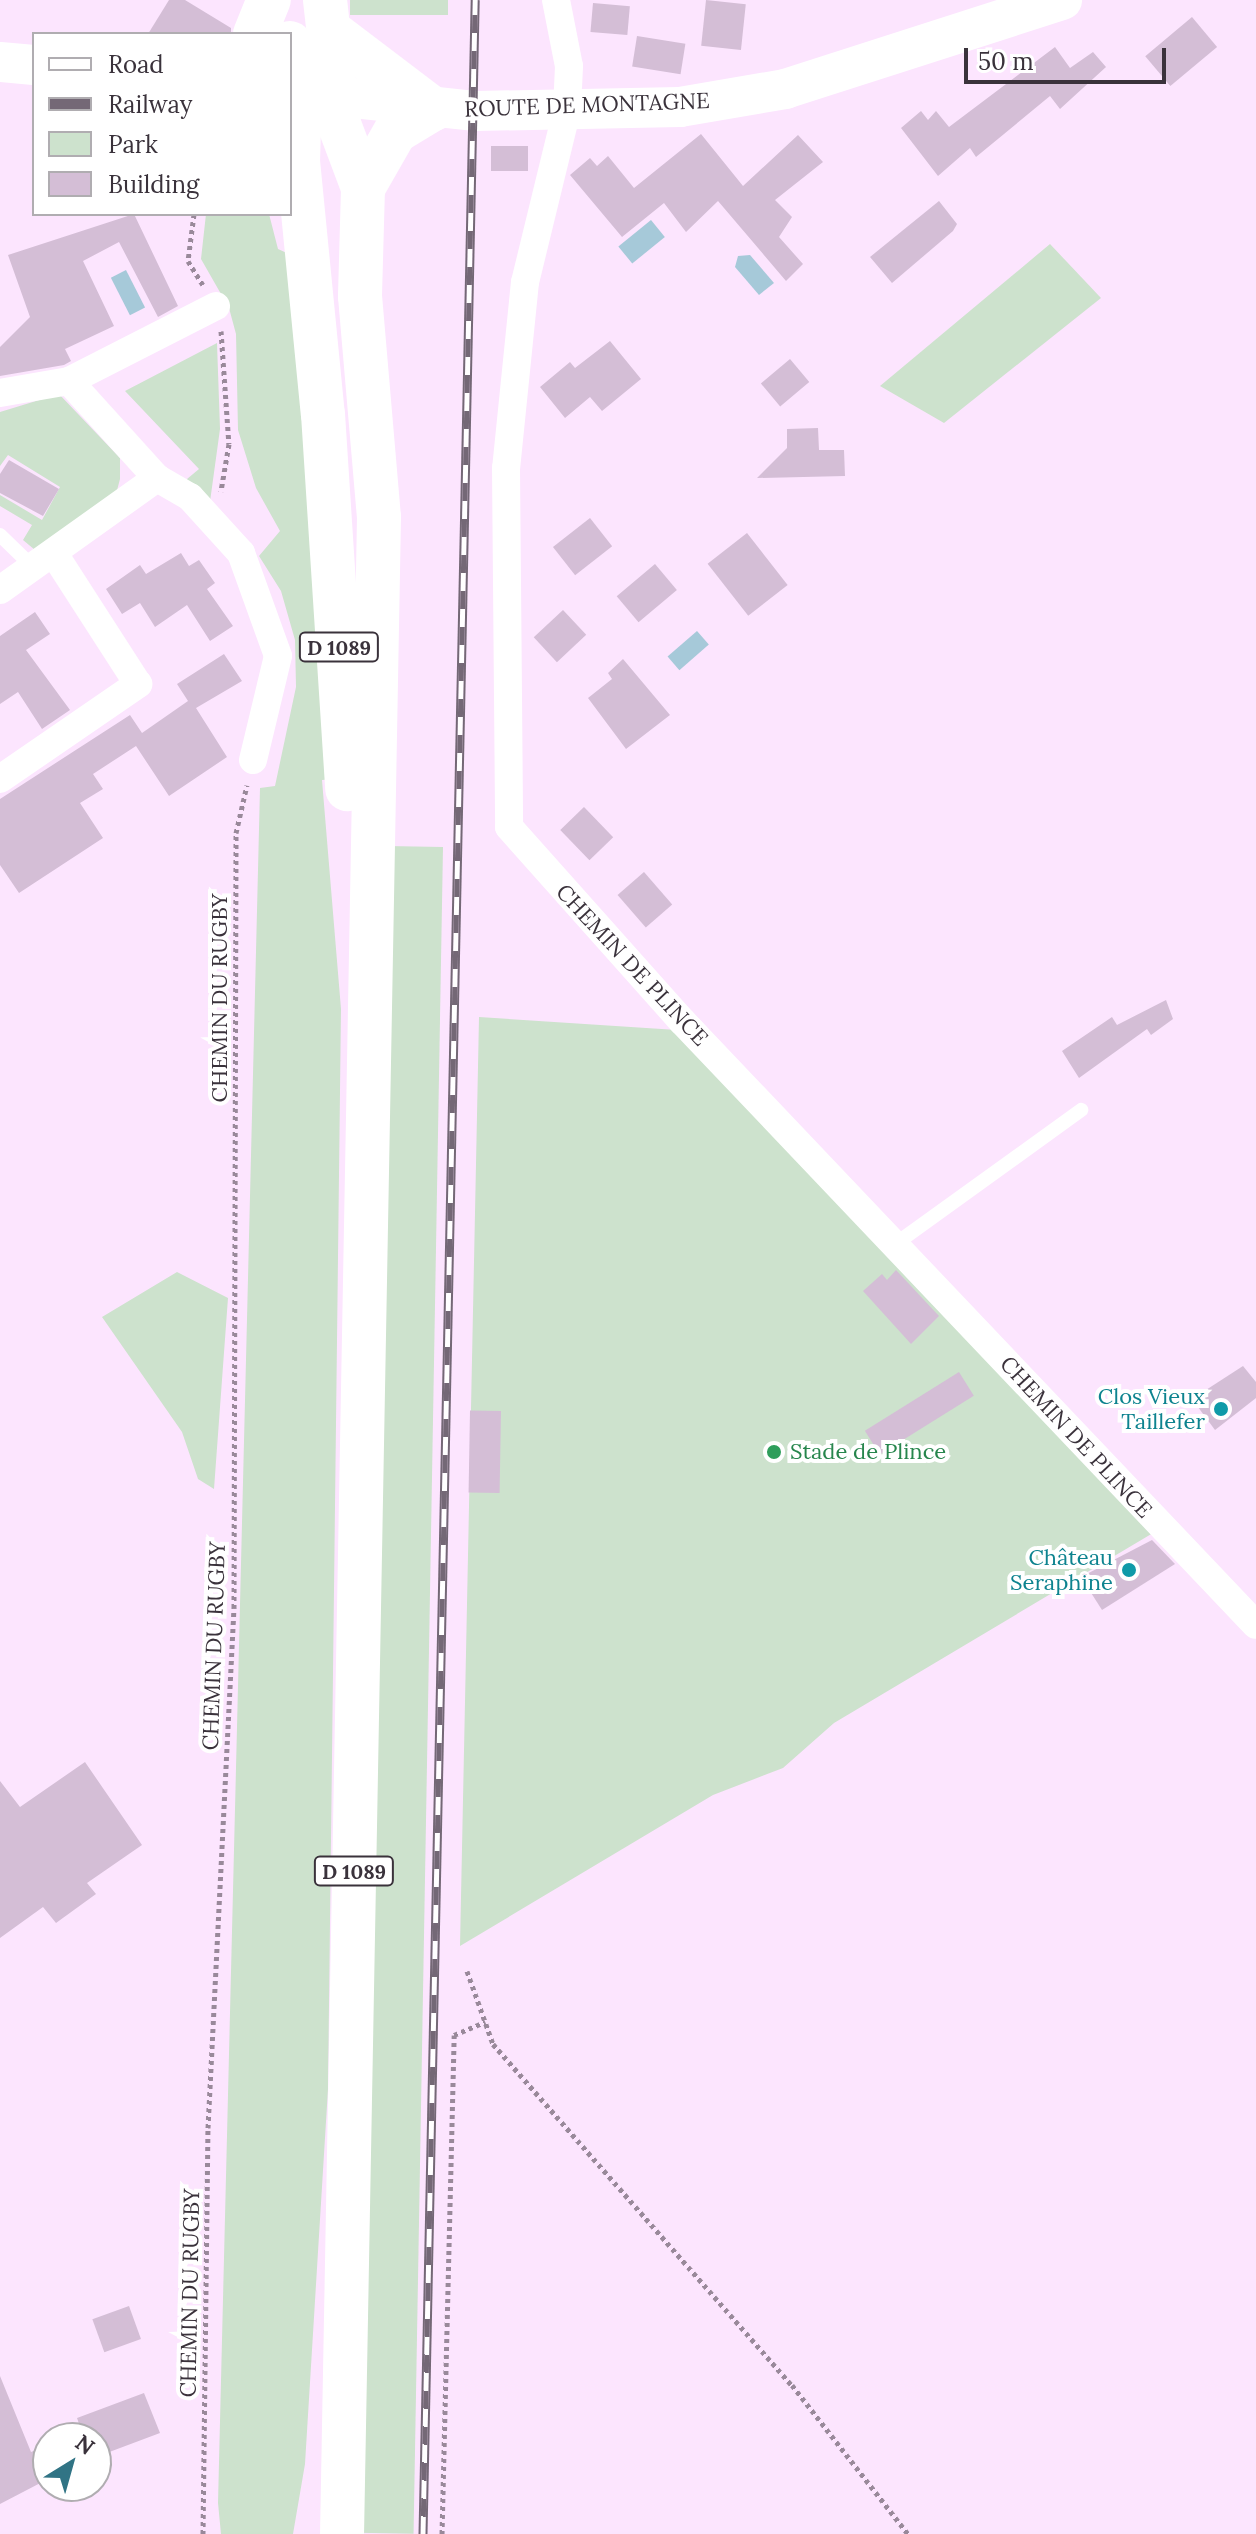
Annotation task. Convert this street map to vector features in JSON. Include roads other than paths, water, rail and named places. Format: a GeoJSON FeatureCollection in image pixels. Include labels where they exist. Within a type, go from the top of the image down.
{"type":"FeatureCollection","features":[{"type":"Feature","properties":{"kind":"main road","name":"D 1089"},"geometry":{"type":"LineString","coordinates":[[271,0],[308,27],[308,93],[322,129],[336,248],[360,296]]}},
{"type":"Feature","properties":{"kind":"main road"},"geometry":{"type":"LineString","coordinates":[[256,32],[271,0]]}},
{"type":"Feature","properties":{"kind":"main road","name":"D 1089"},"geometry":{"type":"LineString","coordinates":[[297,0],[313,69],[294,157],[336,589],[366,1135]]}},
{"type":"Feature","properties":{"kind":"main road","name":"ROUTE DE MONTAGNE"},"geometry":{"type":"LineString","coordinates":[[308,93],[433,109],[680,107],[785,89],[1062,0]]}},
{"type":"Feature","properties":{"kind":"main road"},"geometry":{"type":"LineString","coordinates":[[308,27],[433,109],[395,132],[363,188]]}},
{"type":"Feature","properties":{"kind":"main road"},"geometry":{"type":"LineString","coordinates":[[0,62],[32,65]]}},
{"type":"Feature","properties":{"kind":"main road","name":"D 1089"},"geometry":{"type":"LineString","coordinates":[[308,93],[343,141],[363,188],[360,296],[379,517],[342,2534]]}},
{"type":"Feature","properties":{"kind":"street","name":"CHEMIN DE PLINCE"},"geometry":{"type":"LineString","coordinates":[[556,0],[569,66],[567,110],[525,282],[506,468],[509,840],[1256,1625]]}},
{"type":"Feature","properties":{"kind":"street"},"geometry":{"type":"LineString","coordinates":[[0,393],[69,381],[216,306]]}},
{"type":"Feature","properties":{"kind":"street"},"geometry":{"type":"LineString","coordinates":[[69,381],[157,478],[190,497],[241,553],[278,656],[253,760]]}},
{"type":"Feature","properties":{"kind":"street"},"geometry":{"type":"LineString","coordinates":[[0,590],[45,561],[157,478]]}},
{"type":"Feature","properties":{"kind":"street"},"geometry":{"type":"LineString","coordinates":[[0,779],[138,684],[45,561]]}},
{"type":"Feature","properties":{"kind":"lane"},"geometry":{"type":"LineString","coordinates":[[0,535],[45,561]]}},
{"type":"Feature","properties":{"kind":"lane"},"geometry":{"type":"LineString","coordinates":[[894,1245],[1081,1110]]}},
{"type":"Feature","properties":{"kind":"water"},"geometry":{"type":"Polygon","coordinates":[[[651,220],[665,237],[632,264],[618,246],[651,220]]]}},
{"type":"Feature","properties":{"kind":"water"},"geometry":{"type":"Polygon","coordinates":[[[750,255],[774,283],[759,295],[735,267],[738,256],[750,255]]]}},
{"type":"Feature","properties":{"kind":"water"},"geometry":{"type":"Polygon","coordinates":[[[126,270],[145,307],[130,315],[111,278],[126,270]]]}},
{"type":"Feature","properties":{"kind":"water"},"geometry":{"type":"Polygon","coordinates":[[[697,631],[709,645],[679,670],[668,657],[697,631]]]}},
{"type":"Feature","properties":{"kind":"railway"},"geometry":{"type":"LineString","coordinates":[[423,2534],[475,0]]}},
{"type":"Feature","properties":{"kind":"place","name":"Clos Vieux Taillefer"},"geometry":{"type":"Point","coordinates":[1221,1409]}},
{"type":"Feature","properties":{"kind":"place","name":"Stade de Plince"},"geometry":{"type":"Point","coordinates":[774,1452]}},
{"type":"Feature","properties":{"kind":"place","name":"Château Seraphine"},"geometry":{"type":"Point","coordinates":[1129,1570]}}]}
